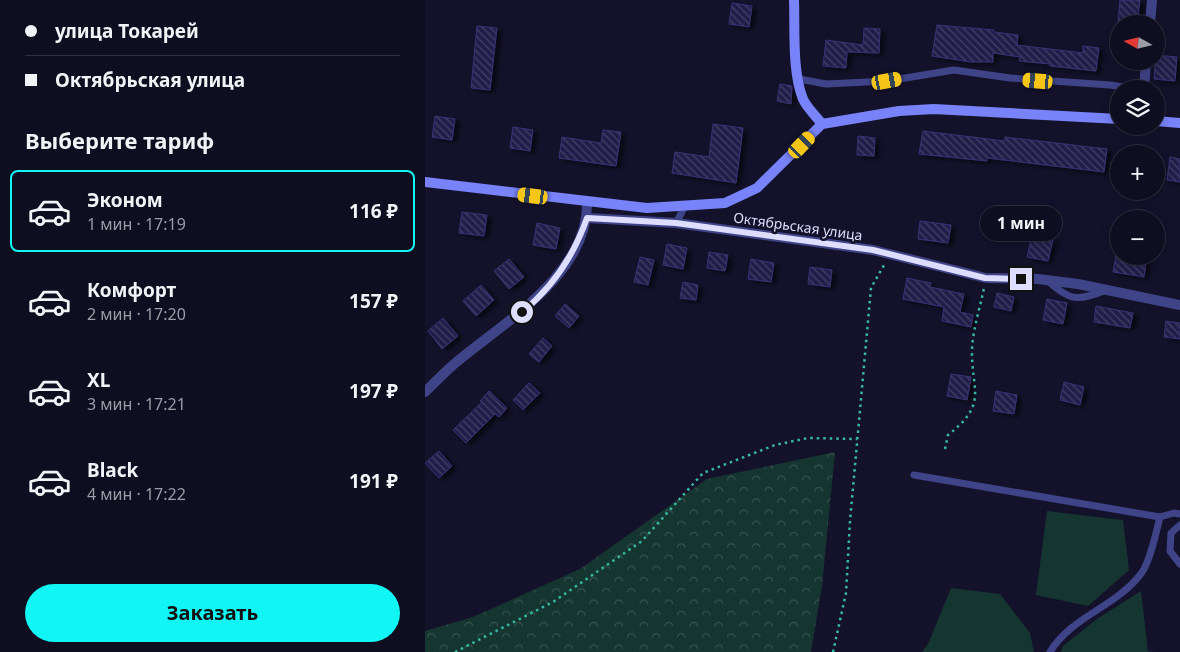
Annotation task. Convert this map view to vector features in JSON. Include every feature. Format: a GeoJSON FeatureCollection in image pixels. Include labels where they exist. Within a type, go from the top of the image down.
{"type":"FeatureCollection","features":[{"type":"Feature","properties":{"kind":"street"},"geometry":{"type":"LineString","coordinates":[[794,0],[799,79],[804,99],[822,124]]}},
{"type":"Feature","properties":{"kind":"street"},"geometry":{"type":"LineString","coordinates":[[1151,15],[1152,0]]}},
{"type":"Feature","properties":{"kind":"street"},"geometry":{"type":"LineString","coordinates":[[425,182],[587,203],[647,208],[725,203],[757,188],[822,124],[899,111],[934,109],[1110,119]]}},
{"type":"Feature","properties":{"kind":"street"},"geometry":{"type":"LineString","coordinates":[[1165,122],[1180,123]]}},
{"type":"Feature","properties":{"kind":"street"},"geometry":{"type":"LineString","coordinates":[[425,392],[452,366],[536,301],[565,265],[587,218],[587,203]]}},
{"type":"Feature","properties":{"kind":"street","name":"Октябрьская улица"},"geometry":{"type":"LineString","coordinates":[[587,218],[676,223],[873,250],[985,278],[1047,280],[1180,305]]}},
{"type":"Feature","properties":{"kind":"lane"},"geometry":{"type":"LineString","coordinates":[[799,79],[827,84],[887,81],[953,70],[1010,78],[1110,85]]}},
{"type":"Feature","properties":{"kind":"lane"},"geometry":{"type":"LineString","coordinates":[[676,223],[685,206]]}},
{"type":"Feature","properties":{"kind":"lane"},"geometry":{"type":"LineString","coordinates":[[914,475],[1160,517],[1174,513],[1180,514]]}},
{"type":"Feature","properties":{"kind":"lane"},"geometry":{"type":"LineString","coordinates":[[1050,652],[1075,624],[1104,608],[1141,574],[1160,517]]}},
{"type":"Feature","properties":{"kind":"lane"},"geometry":{"type":"LineString","coordinates":[[1180,525],[1171,533],[1170,550],[1180,564]]}},
{"type":"Feature","properties":{"kind":"path"},"geometry":{"type":"LineString","coordinates":[[833,652],[846,593],[857,439],[871,288],[884,266],[873,250]]}},
{"type":"Feature","properties":{"kind":"path"},"geometry":{"type":"LineString","coordinates":[[945,449],[948,435],[966,421],[976,396],[973,349],[985,278]]}},
{"type":"Feature","properties":{"kind":"path"},"geometry":{"type":"LineString","coordinates":[[455,652],[553,602],[642,540],[703,473],[775,445],[808,438],[857,439]]}},
{"type":"Feature","properties":{"kind":"green space"},"geometry":{"type":"Polygon","coordinates":[[[835,452],[822,586],[811,652],[425,652],[425,631],[473,617],[580,569],[707,479],[835,452]]]}},
{"type":"Feature","properties":{"kind":"green space"},"geometry":{"type":"Polygon","coordinates":[[[1047,511],[1123,520],[1129,570],[1088,606],[1036,595],[1047,511]]]}},
{"type":"Feature","properties":{"kind":"green space"},"geometry":{"type":"Polygon","coordinates":[[[951,588],[1000,594],[1030,633],[1034,652],[922,652],[928,644],[951,588]]]}},
{"type":"Feature","properties":{"kind":"green space"},"geometry":{"type":"Polygon","coordinates":[[[1141,591],[1148,651],[1154,652],[1061,652],[1063,646],[1097,619],[1141,591]]]}},
{"type":"Feature","properties":{"kind":"building"},"geometry":{"type":"Polygon","coordinates":[[[1120,0],[1140,0],[1138,15],[1119,15],[1120,0]]]}},
{"type":"Feature","properties":{"kind":"building"},"geometry":{"type":"Polygon","coordinates":[[[732,3],[752,6],[749,27],[729,24],[732,3]]]}},
{"type":"Feature","properties":{"kind":"building"},"geometry":{"type":"Polygon","coordinates":[[[937,25],[994,30],[994,32],[1018,35],[1017,45],[1083,53],[1083,46],[1099,48],[1096,71],[1019,61],[1020,57],[993,53],[993,62],[971,62],[932,56],[937,25]]]}},
{"type":"Feature","properties":{"kind":"building"},"geometry":{"type":"Polygon","coordinates":[[[477,26],[497,28],[490,90],[471,88],[477,26]]]}},
{"type":"Feature","properties":{"kind":"building"},"geometry":{"type":"Polygon","coordinates":[[[864,28],[880,29],[879,53],[847,52],[846,68],[823,66],[826,40],[863,45],[864,28]]]}},
{"type":"Feature","properties":{"kind":"building"},"geometry":{"type":"Polygon","coordinates":[[[1165,56],[1177,57],[1175,81],[1154,79],[1155,70],[1165,70],[1165,56]]]}},
{"type":"Feature","properties":{"kind":"building"},"geometry":{"type":"Polygon","coordinates":[[[780,84],[792,86],[791,104],[777,101],[780,84]]]}},
{"type":"Feature","properties":{"kind":"building"},"geometry":{"type":"Polygon","coordinates":[[[435,116],[455,119],[452,140],[432,137],[435,116]]]}},
{"type":"Feature","properties":{"kind":"building"},"geometry":{"type":"Polygon","coordinates":[[[713,124],[743,128],[736,183],[672,173],[675,152],[709,157],[713,124]]]}},
{"type":"Feature","properties":{"kind":"building"},"geometry":{"type":"Polygon","coordinates":[[[513,127],[533,130],[530,151],[510,148],[513,127]]]}},
{"type":"Feature","properties":{"kind":"building"},"geometry":{"type":"Polygon","coordinates":[[[603,130],[621,132],[616,166],[559,158],[562,137],[601,143],[603,130]]]}},
{"type":"Feature","properties":{"kind":"building"},"geometry":{"type":"Polygon","coordinates":[[[923,131],[1005,141],[1005,137],[1107,149],[1104,172],[987,158],[987,161],[919,154],[923,131]]]}},
{"type":"Feature","properties":{"kind":"building"},"geometry":{"type":"Polygon","coordinates":[[[858,136],[875,138],[874,156],[857,155],[858,136]]]}},
{"type":"Feature","properties":{"kind":"building"},"geometry":{"type":"Polygon","coordinates":[[[1170,157],[1180,159],[1180,182],[1167,180],[1170,157]]]}},
{"type":"Feature","properties":{"kind":"building"},"geometry":{"type":"Polygon","coordinates":[[[462,212],[487,215],[484,236],[459,233],[462,212]]]}},
{"type":"Feature","properties":{"kind":"building"},"geometry":{"type":"Polygon","coordinates":[[[920,221],[951,225],[948,243],[918,239],[920,221]]]}},
{"type":"Feature","properties":{"kind":"building"},"geometry":{"type":"Polygon","coordinates":[[[537,223],[560,228],[556,249],[533,245],[537,223]]]}},
{"type":"Feature","properties":{"kind":"building"},"geometry":{"type":"Polygon","coordinates":[[[1032,235],[1053,240],[1048,261],[1027,257],[1032,235]]]}},
{"type":"Feature","properties":{"kind":"building"},"geometry":{"type":"Polygon","coordinates":[[[667,244],[687,248],[683,269],[663,265],[667,244]]]}},
{"type":"Feature","properties":{"kind":"building"},"geometry":{"type":"Polygon","coordinates":[[[709,252],[728,255],[725,271],[707,268],[709,252]]]}},
{"type":"Feature","properties":{"kind":"building"},"geometry":{"type":"Polygon","coordinates":[[[640,257],[654,260],[648,285],[634,282],[640,257]]]}},
{"type":"Feature","properties":{"kind":"building"},"geometry":{"type":"Polygon","coordinates":[[[509,259],[524,277],[509,289],[494,271],[509,259]]]}},
{"type":"Feature","properties":{"kind":"building"},"geometry":{"type":"Polygon","coordinates":[[[751,259],[774,263],[771,282],[748,279],[751,259]]]}},
{"type":"Feature","properties":{"kind":"building"},"geometry":{"type":"Polygon","coordinates":[[[1114,265],[1146,265],[1144,277],[1113,272],[1114,265]]]}},
{"type":"Feature","properties":{"kind":"building"},"geometry":{"type":"Polygon","coordinates":[[[810,267],[832,270],[830,287],[808,284],[810,267]]]}},
{"type":"Feature","properties":{"kind":"building"},"geometry":{"type":"Polygon","coordinates":[[[907,278],[931,283],[930,287],[964,294],[960,312],[973,315],[971,327],[942,321],[944,307],[903,299],[907,278]]]}},
{"type":"Feature","properties":{"kind":"building"},"geometry":{"type":"Polygon","coordinates":[[[683,282],[698,285],[696,300],[680,298],[683,282]]]}},
{"type":"Feature","properties":{"kind":"building"},"geometry":{"type":"Polygon","coordinates":[[[481,285],[494,300],[476,316],[463,301],[481,285]]]}},
{"type":"Feature","properties":{"kind":"building"},"geometry":{"type":"Polygon","coordinates":[[[997,293],[1014,297],[1011,311],[994,307],[997,293]]]}},
{"type":"Feature","properties":{"kind":"building"},"geometry":{"type":"Polygon","coordinates":[[[1047,299],[1067,303],[1063,324],[1043,320],[1047,299]]]}},
{"type":"Feature","properties":{"kind":"building"},"geometry":{"type":"Polygon","coordinates":[[[565,304],[579,316],[569,328],[555,316],[565,304]]]}},
{"type":"Feature","properties":{"kind":"building"},"geometry":{"type":"Polygon","coordinates":[[[1096,306],[1133,313],[1130,328],[1094,322],[1096,306]]]}},
{"type":"Feature","properties":{"kind":"building"},"geometry":{"type":"Polygon","coordinates":[[[443,318],[458,336],[442,349],[428,331],[443,318]]]}},
{"type":"Feature","properties":{"kind":"building"},"geometry":{"type":"Polygon","coordinates":[[[1166,321],[1180,323],[1180,339],[1164,337],[1166,321]]]}},
{"type":"Feature","properties":{"kind":"building"},"geometry":{"type":"Polygon","coordinates":[[[543,338],[552,346],[539,362],[529,354],[543,338]]]}},
{"type":"Feature","properties":{"kind":"building"},"geometry":{"type":"Polygon","coordinates":[[[951,374],[971,377],[967,400],[947,396],[951,374]]]}},
{"type":"Feature","properties":{"kind":"building"},"geometry":{"type":"Polygon","coordinates":[[[1064,382],[1084,387],[1080,405],[1060,400],[1064,382]]]}},
{"type":"Feature","properties":{"kind":"building"},"geometry":{"type":"Polygon","coordinates":[[[529,383],[540,393],[523,410],[513,400],[529,383]]]}},
{"type":"Feature","properties":{"kind":"building"},"geometry":{"type":"Polygon","coordinates":[[[489,391],[507,408],[499,417],[495,414],[466,443],[453,430],[482,402],[480,401],[489,391]]]}},
{"type":"Feature","properties":{"kind":"building"},"geometry":{"type":"Polygon","coordinates":[[[996,391],[1017,395],[1014,414],[993,411],[996,391]]]}},
{"type":"Feature","properties":{"kind":"building"},"geometry":{"type":"Polygon","coordinates":[[[439,451],[452,466],[439,478],[425,463],[439,451]]]}},
{"type":"Feature","properties":{"kind":"route"},"geometry":{"type":"LineString","coordinates":[[522,312],[536,301],[565,265],[582,233],[587,218],[676,223],[873,250],[985,278],[1021,279]]}}]}
